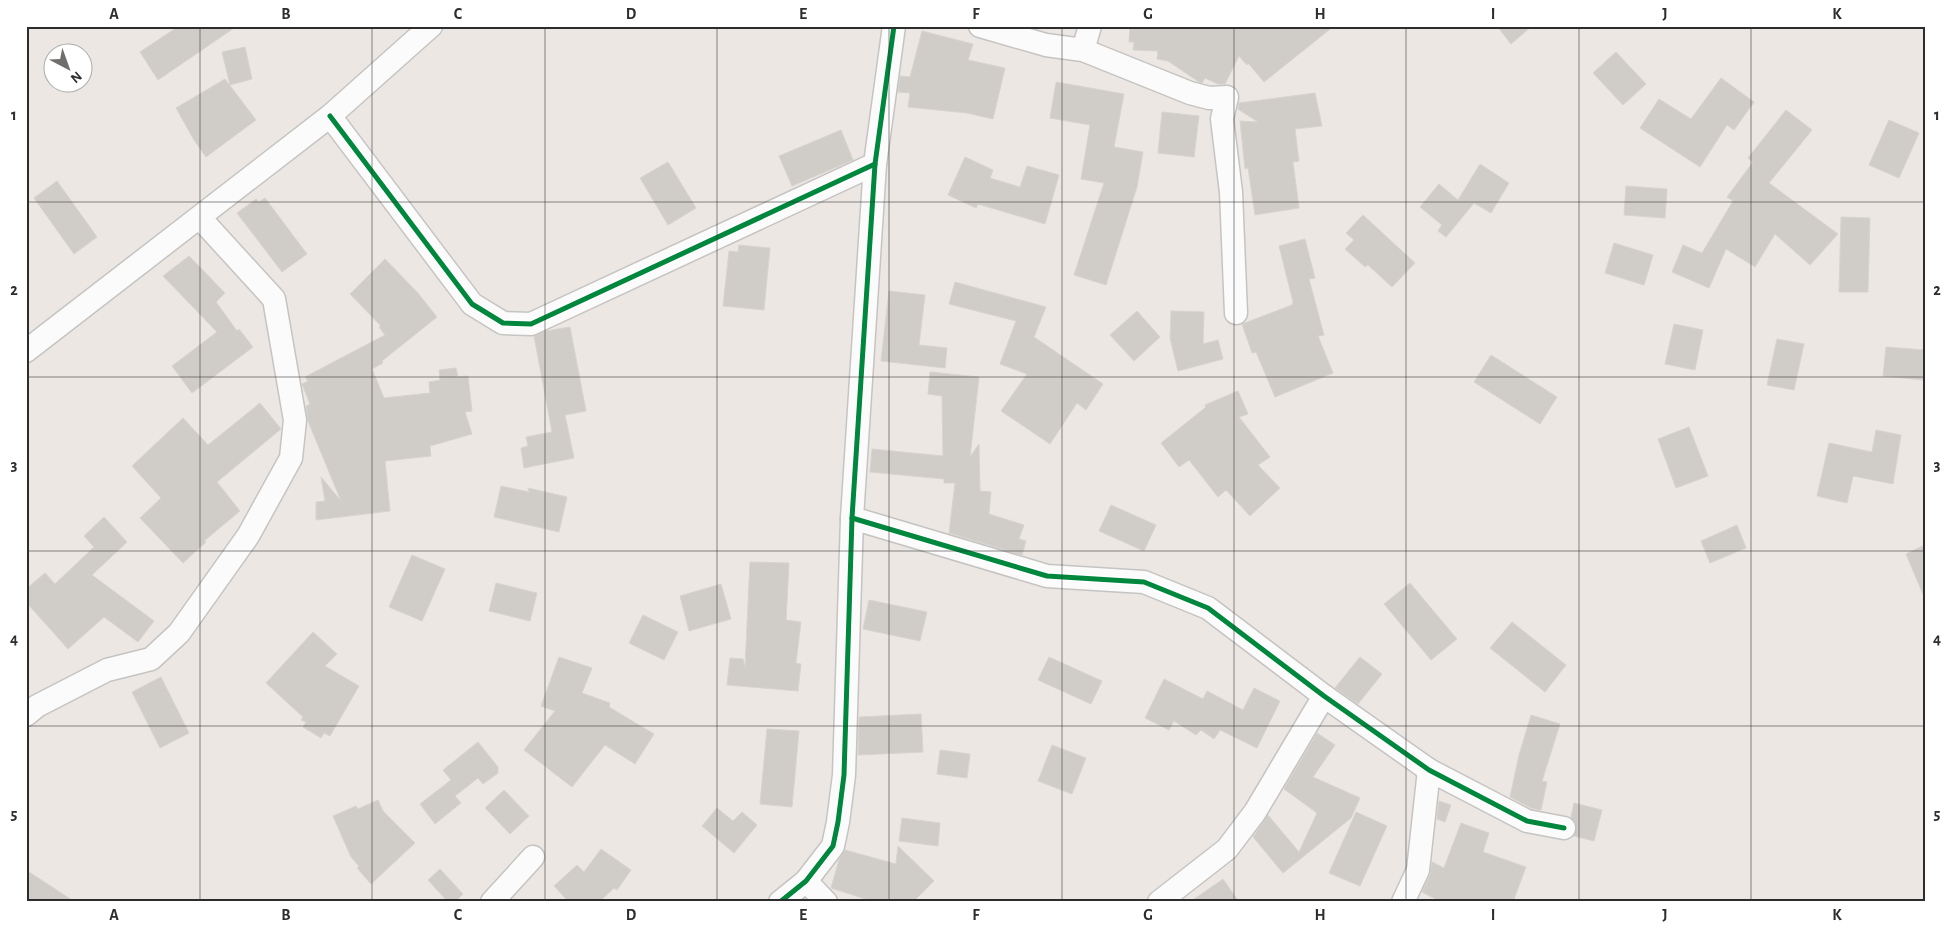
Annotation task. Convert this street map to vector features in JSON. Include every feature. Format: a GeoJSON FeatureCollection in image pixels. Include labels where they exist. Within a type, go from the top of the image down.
{"type":"FeatureCollection","features":[{"type":"Feature","properties":{"kind":"street"},"geometry":{"type":"LineString","coordinates":[[26,351],[330,116],[431,26]]}},
{"type":"Feature","properties":{"kind":"street"},"geometry":{"type":"LineString","coordinates":[[780,902],[806,881],[833,846],[844,775],[852,518],[875,164],[894,26]]}},
{"type":"Feature","properties":{"kind":"street"},"geometry":{"type":"LineString","coordinates":[[980,26],[1046,44],[1084,50],[1190,93],[1210,98],[1227,97],[1222,119],[1231,192],[1236,313]]}},
{"type":"Feature","properties":{"kind":"street"},"geometry":{"type":"LineString","coordinates":[[1084,50],[1090,26]]}},
{"type":"Feature","properties":{"kind":"street"},"geometry":{"type":"LineString","coordinates":[[330,116],[472,304],[503,323],[531,324],[875,164]]}},
{"type":"Feature","properties":{"kind":"street"},"geometry":{"type":"LineString","coordinates":[[26,715],[37,706],[107,670],[151,659],[179,633],[248,536],[291,458],[296,420],[274,299],[200,218]]}},
{"type":"Feature","properties":{"kind":"street"},"geometry":{"type":"LineString","coordinates":[[852,518],[1048,576],[1144,582],[1208,608],[1324,696],[1429,770],[1527,821],[1564,828]]}},
{"type":"Feature","properties":{"kind":"street"},"geometry":{"type":"LineString","coordinates":[[1159,902],[1227,849],[1255,812],[1324,696]]}},
{"type":"Feature","properties":{"kind":"street"},"geometry":{"type":"LineString","coordinates":[[1403,902],[1418,870],[1429,770]]}},
{"type":"Feature","properties":{"kind":"street"},"geometry":{"type":"LineString","coordinates":[[492,902],[533,857]]}},
{"type":"Feature","properties":{"kind":"street"},"geometry":{"type":"LineString","coordinates":[[806,881],[826,902]]}},
{"type":"Feature","properties":{"kind":"building"},"geometry":{"type":"Polygon","coordinates":[[[179,26],[237,26],[158,80],[140,52],[179,26]]]}},
{"type":"Feature","properties":{"kind":"building"},"geometry":{"type":"Polygon","coordinates":[[[1130,26],[1334,26],[1264,82],[1248,63],[1247,65],[1239,56],[1225,84],[1218,84],[1205,78],[1202,83],[1199,82],[1168,61],[1157,59],[1158,51],[1133,50],[1134,42],[1129,42],[1130,26]]]}},
{"type":"Feature","properties":{"kind":"building"},"geometry":{"type":"Polygon","coordinates":[[[1497,26],[1532,26],[1511,44],[1497,26]]]}},
{"type":"Feature","properties":{"kind":"building"},"geometry":{"type":"Polygon","coordinates":[[[922,31],[973,44],[968,60],[1005,68],[993,119],[967,113],[908,107],[910,93],[898,92],[900,76],[910,77],[922,31]]]}},
{"type":"Feature","properties":{"kind":"building"},"geometry":{"type":"Polygon","coordinates":[[[245,47],[252,79],[230,85],[222,52],[245,47]]]}},
{"type":"Feature","properties":{"kind":"building"},"geometry":{"type":"Polygon","coordinates":[[[1616,52],[1646,84],[1623,105],[1593,73],[1616,52]]]}},
{"type":"Feature","properties":{"kind":"building"},"geometry":{"type":"Polygon","coordinates":[[[1721,78],[1754,102],[1734,130],[1727,125],[1700,167],[1640,128],[1659,99],[1691,119],[1721,78]]]}},
{"type":"Feature","properties":{"kind":"building"},"geometry":{"type":"Polygon","coordinates":[[[225,79],[256,120],[206,157],[176,108],[225,79]]]}},
{"type":"Feature","properties":{"kind":"building"},"geometry":{"type":"Polygon","coordinates":[[[1056,82],[1124,94],[1114,147],[1143,152],[1137,187],[1106,285],[1074,275],[1104,183],[1081,179],[1090,125],[1050,118],[1056,82]]]}},
{"type":"Feature","properties":{"kind":"building"},"geometry":{"type":"Polygon","coordinates":[[[1315,93],[1322,126],[1295,129],[1299,161],[1293,162],[1299,208],[1255,215],[1248,168],[1245,169],[1240,121],[1258,122],[1238,109],[1239,103],[1315,93]]]}},
{"type":"Feature","properties":{"kind":"building"},"geometry":{"type":"Polygon","coordinates":[[[1786,110],[1812,130],[1769,183],[1838,234],[1810,265],[1775,234],[1755,267],[1726,249],[1709,288],[1672,272],[1683,245],[1702,253],[1733,201],[1727,197],[1753,162],[1748,158],[1786,110]]]}},
{"type":"Feature","properties":{"kind":"building"},"geometry":{"type":"Polygon","coordinates":[[[1162,112],[1199,116],[1194,157],[1158,153],[1162,112]]]}},
{"type":"Feature","properties":{"kind":"building"},"geometry":{"type":"Polygon","coordinates":[[[1889,120],[1919,133],[1899,178],[1869,165],[1889,120]]]}},
{"type":"Feature","properties":{"kind":"building"},"geometry":{"type":"Polygon","coordinates":[[[841,130],[853,160],[792,186],[779,156],[841,130]]]}},
{"type":"Feature","properties":{"kind":"building"},"geometry":{"type":"Polygon","coordinates":[[[965,157],[993,170],[990,178],[1020,187],[1027,166],[1059,175],[1045,224],[978,204],[976,208],[948,195],[965,157]]]}},
{"type":"Feature","properties":{"kind":"building"},"geometry":{"type":"Polygon","coordinates":[[[668,162],[696,208],[668,225],[640,178],[668,162]]]}},
{"type":"Feature","properties":{"kind":"building"},"geometry":{"type":"Polygon","coordinates":[[[1480,164],[1509,183],[1491,213],[1474,203],[1446,237],[1438,231],[1442,225],[1420,207],[1439,184],[1458,200],[1480,164]]]}},
{"type":"Feature","properties":{"kind":"building"},"geometry":{"type":"Polygon","coordinates":[[[57,181],[97,237],[74,254],[34,198],[57,181]]]}},
{"type":"Feature","properties":{"kind":"building"},"geometry":{"type":"Polygon","coordinates":[[[1626,186],[1667,189],[1665,218],[1624,215],[1626,186]]]}},
{"type":"Feature","properties":{"kind":"building"},"geometry":{"type":"Polygon","coordinates":[[[265,198],[307,254],[282,272],[237,213],[256,199],[259,202],[265,198]]]}},
{"type":"Feature","properties":{"kind":"building"},"geometry":{"type":"Polygon","coordinates":[[[1363,215],[1415,263],[1392,287],[1368,265],[1365,267],[1345,249],[1354,240],[1346,233],[1363,215]]]}},
{"type":"Feature","properties":{"kind":"building"},"geometry":{"type":"Polygon","coordinates":[[[1841,217],[1870,218],[1868,292],[1839,292],[1841,217]]]}},
{"type":"Feature","properties":{"kind":"building"},"geometry":{"type":"Polygon","coordinates":[[[1305,239],[1315,278],[1309,279],[1324,335],[1318,336],[1333,373],[1275,397],[1256,352],[1252,353],[1242,324],[1292,305],[1293,302],[1279,246],[1305,239]]]}},
{"type":"Feature","properties":{"kind":"building"},"geometry":{"type":"Polygon","coordinates":[[[1614,243],[1653,255],[1644,285],[1605,273],[1614,243]]]}},
{"type":"Feature","properties":{"kind":"building"},"geometry":{"type":"Polygon","coordinates":[[[739,245],[770,248],[764,310],[723,306],[729,251],[738,252],[739,245]]]}},
{"type":"Feature","properties":{"kind":"building"},"geometry":{"type":"Polygon","coordinates":[[[189,256],[225,293],[216,302],[237,331],[239,329],[253,347],[192,393],[172,366],[217,332],[163,276],[189,256]]]}},
{"type":"Feature","properties":{"kind":"building"},"geometry":{"type":"Polygon","coordinates":[[[385,259],[417,292],[437,317],[382,361],[383,363],[372,369],[384,398],[430,393],[429,382],[440,380],[439,370],[456,368],[458,377],[468,376],[472,411],[465,412],[472,434],[430,446],[431,456],[385,461],[390,511],[316,520],[316,502],[325,501],[321,477],[341,501],[308,421],[306,406],[310,404],[302,384],[308,381],[305,377],[385,335],[379,327],[381,326],[350,294],[385,259]]]}},
{"type":"Feature","properties":{"kind":"building"},"geometry":{"type":"Polygon","coordinates":[[[955,282],[1046,307],[1034,337],[1103,384],[1086,410],[1077,403],[1050,444],[1001,411],[1027,374],[1000,364],[1016,321],[949,304],[955,282]]]}},
{"type":"Feature","properties":{"kind":"building"},"geometry":{"type":"Polygon","coordinates":[[[889,291],[925,295],[919,345],[947,348],[945,368],[881,361],[889,291]]]}},
{"type":"Feature","properties":{"kind":"building"},"geometry":{"type":"Polygon","coordinates":[[[1137,311],[1160,337],[1134,361],[1110,335],[1137,311]]]}},
{"type":"Feature","properties":{"kind":"building"},"geometry":{"type":"Polygon","coordinates":[[[1171,311],[1204,312],[1203,344],[1218,340],[1223,359],[1178,371],[1170,338],[1171,311]]]}},
{"type":"Feature","properties":{"kind":"building"},"geometry":{"type":"Polygon","coordinates":[[[1674,324],[1703,330],[1695,370],[1665,364],[1674,324]]]}},
{"type":"Feature","properties":{"kind":"building"},"geometry":{"type":"Polygon","coordinates":[[[570,327],[586,411],[565,415],[574,458],[524,468],[521,448],[528,446],[526,437],[552,432],[534,336],[546,331],[570,327]]]}},
{"type":"Feature","properties":{"kind":"building"},"geometry":{"type":"Polygon","coordinates":[[[1777,339],[1804,344],[1794,390],[1767,385],[1777,339]]]}},
{"type":"Feature","properties":{"kind":"building"},"geometry":{"type":"Polygon","coordinates":[[[1886,347],[1925,350],[1924,380],[1883,376],[1886,347]]]}},
{"type":"Feature","properties":{"kind":"building"},"geometry":{"type":"Polygon","coordinates":[[[1491,355],[1557,397],[1540,424],[1474,382],[1491,355]]]}},
{"type":"Feature","properties":{"kind":"building"},"geometry":{"type":"Polygon","coordinates":[[[930,372],[979,377],[970,457],[979,444],[980,491],[991,492],[989,514],[1024,525],[1019,539],[1026,541],[1022,555],[949,533],[955,483],[944,483],[944,479],[870,472],[872,449],[943,456],[942,396],[928,394],[930,372]]]}},
{"type":"Feature","properties":{"kind":"building"},"geometry":{"type":"Polygon","coordinates":[[[1238,391],[1248,414],[1239,417],[1270,457],[1258,465],[1280,488],[1250,516],[1226,490],[1218,497],[1189,460],[1179,467],[1161,443],[1206,407],[1205,405],[1238,391]]]}},
{"type":"Feature","properties":{"kind":"building"},"geometry":{"type":"Polygon","coordinates":[[[260,403],[281,429],[217,482],[240,511],[204,541],[206,542],[183,563],[140,518],[161,498],[132,466],[183,418],[208,445],[260,403]]]}},
{"type":"Feature","properties":{"kind":"building"},"geometry":{"type":"Polygon","coordinates":[[[1689,427],[1708,476],[1676,488],[1658,439],[1689,427]]]}},
{"type":"Feature","properties":{"kind":"building"},"geometry":{"type":"Polygon","coordinates":[[[1876,430],[1901,435],[1893,484],[1853,476],[1847,503],[1817,496],[1829,443],[1872,452],[1876,430]]]}},
{"type":"Feature","properties":{"kind":"building"},"geometry":{"type":"Polygon","coordinates":[[[501,486],[529,492],[528,488],[567,497],[559,532],[494,517],[501,486]]]}},
{"type":"Feature","properties":{"kind":"building"},"geometry":{"type":"Polygon","coordinates":[[[1111,505],[1156,525],[1144,551],[1099,531],[1111,505]]]}},
{"type":"Feature","properties":{"kind":"building"},"geometry":{"type":"Polygon","coordinates":[[[104,517],[127,542],[92,575],[154,621],[138,642],[104,617],[68,649],[26,602],[26,589],[45,573],[55,584],[94,547],[84,536],[104,517]]]}},
{"type":"Feature","properties":{"kind":"building"},"geometry":{"type":"Polygon","coordinates":[[[1737,525],[1746,548],[1710,563],[1701,541],[1737,525]]]}},
{"type":"Feature","properties":{"kind":"building"},"geometry":{"type":"Polygon","coordinates":[[[1925,545],[1925,599],[1906,554],[1925,545]]]}},
{"type":"Feature","properties":{"kind":"building"},"geometry":{"type":"Polygon","coordinates":[[[412,555],[445,569],[422,621],[389,607],[412,555]]]}},
{"type":"Feature","properties":{"kind":"building"},"geometry":{"type":"Polygon","coordinates":[[[750,562],[789,563],[786,620],[801,622],[796,663],[801,664],[798,691],[727,685],[730,658],[743,659],[745,667],[750,562]]]}},
{"type":"Feature","properties":{"kind":"building"},"geometry":{"type":"Polygon","coordinates":[[[496,583],[537,593],[530,621],[489,611],[496,583]]]}},
{"type":"Feature","properties":{"kind":"building"},"geometry":{"type":"Polygon","coordinates":[[[1410,583],[1457,639],[1431,660],[1384,604],[1410,583]]]}},
{"type":"Feature","properties":{"kind":"building"},"geometry":{"type":"Polygon","coordinates":[[[721,584],[731,619],[689,631],[680,596],[721,584]]]}},
{"type":"Feature","properties":{"kind":"building"},"geometry":{"type":"Polygon","coordinates":[[[869,600],[927,612],[920,641],[863,629],[869,600]]]}},
{"type":"Feature","properties":{"kind":"building"},"geometry":{"type":"Polygon","coordinates":[[[643,615],[678,632],[664,660],[629,643],[643,615]]]}},
{"type":"Feature","properties":{"kind":"building"},"geometry":{"type":"Polygon","coordinates":[[[1512,622],[1566,665],[1545,692],[1490,648],[1512,622]]]}},
{"type":"Feature","properties":{"kind":"building"},"geometry":{"type":"Polygon","coordinates":[[[313,632],[337,654],[325,666],[359,686],[330,736],[324,733],[321,738],[303,727],[306,722],[301,720],[303,717],[266,683],[313,632]]]}},
{"type":"Feature","properties":{"kind":"building"},"geometry":{"type":"Polygon","coordinates":[[[559,657],[592,668],[582,693],[610,703],[609,707],[654,734],[635,764],[605,745],[572,787],[524,750],[555,711],[541,706],[559,657]]]}},
{"type":"Feature","properties":{"kind":"building"},"geometry":{"type":"Polygon","coordinates":[[[1049,657],[1102,681],[1091,704],[1038,680],[1049,657]]]}},
{"type":"Feature","properties":{"kind":"building"},"geometry":{"type":"Polygon","coordinates":[[[1360,657],[1382,674],[1358,704],[1335,688],[1360,657]]]}},
{"type":"Feature","properties":{"kind":"building"},"geometry":{"type":"Polygon","coordinates":[[[161,677],[189,733],[160,748],[132,692],[161,677]]]}},
{"type":"Feature","properties":{"kind":"building"},"geometry":{"type":"Polygon","coordinates":[[[1164,679],[1203,699],[1207,691],[1243,710],[1254,688],[1280,701],[1257,748],[1220,730],[1214,739],[1201,730],[1196,735],[1174,721],[1169,730],[1145,718],[1164,679]]]}},
{"type":"Feature","properties":{"kind":"building"},"geometry":{"type":"Polygon","coordinates":[[[921,714],[923,752],[858,755],[859,717],[921,714]]]}},
{"type":"Feature","properties":{"kind":"building"},"geometry":{"type":"Polygon","coordinates":[[[1531,715],[1560,724],[1542,781],[1547,782],[1541,810],[1531,808],[1510,797],[1519,755],[1531,715]]]}},
{"type":"Feature","properties":{"kind":"building"},"geometry":{"type":"Polygon","coordinates":[[[767,729],[799,731],[792,807],[760,804],[767,729]]]}},
{"type":"Feature","properties":{"kind":"building"},"geometry":{"type":"Polygon","coordinates":[[[1317,733],[1335,745],[1313,777],[1360,798],[1351,818],[1283,873],[1253,837],[1268,815],[1299,852],[1317,813],[1284,789],[1317,733]]]}},
{"type":"Feature","properties":{"kind":"building"},"geometry":{"type":"Polygon","coordinates":[[[478,742],[498,767],[498,773],[483,784],[478,778],[455,796],[461,803],[435,824],[420,804],[451,780],[443,770],[478,742]]]}},
{"type":"Feature","properties":{"kind":"building"},"geometry":{"type":"Polygon","coordinates":[[[1052,745],[1086,758],[1072,794],[1038,781],[1052,745]]]}},
{"type":"Feature","properties":{"kind":"building"},"geometry":{"type":"Polygon","coordinates":[[[940,750],[970,754],[967,778],[937,774],[940,750]]]}},
{"type":"Feature","properties":{"kind":"building"},"geometry":{"type":"Polygon","coordinates":[[[504,790],[529,816],[510,834],[485,808],[504,790]]]}},
{"type":"Feature","properties":{"kind":"building"},"geometry":{"type":"Polygon","coordinates":[[[378,800],[383,811],[415,843],[371,884],[357,868],[359,866],[351,857],[333,816],[356,806],[358,809],[378,800]]]}},
{"type":"Feature","properties":{"kind":"building"},"geometry":{"type":"Polygon","coordinates":[[[1439,801],[1451,805],[1445,822],[1437,819],[1439,801]]]}},
{"type":"Feature","properties":{"kind":"building"},"geometry":{"type":"Polygon","coordinates":[[[1574,803],[1602,810],[1594,841],[1574,836],[1576,824],[1571,817],[1574,803]]]}},
{"type":"Feature","properties":{"kind":"building"},"geometry":{"type":"Polygon","coordinates":[[[717,808],[733,821],[742,812],[757,825],[734,853],[702,826],[717,808]]]}},
{"type":"Feature","properties":{"kind":"building"},"geometry":{"type":"Polygon","coordinates":[[[1356,812],[1387,826],[1360,886],[1329,873],[1356,812]]]}},
{"type":"Feature","properties":{"kind":"building"},"geometry":{"type":"Polygon","coordinates":[[[902,818],[940,823],[938,846],[899,841],[902,818]]]}},
{"type":"Feature","properties":{"kind":"building"},"geometry":{"type":"Polygon","coordinates":[[[1461,823],[1489,833],[1483,852],[1526,867],[1513,902],[1441,902],[1422,892],[1430,875],[1432,862],[1444,868],[1461,823]]]}},
{"type":"Feature","properties":{"kind":"building"},"geometry":{"type":"Polygon","coordinates":[[[898,846],[934,881],[913,902],[875,902],[831,888],[839,860],[845,850],[896,864],[898,846]]]}},
{"type":"Feature","properties":{"kind":"building"},"geometry":{"type":"Polygon","coordinates":[[[601,849],[631,870],[617,890],[614,888],[599,902],[569,902],[554,886],[577,865],[584,872],[601,849]]]}},
{"type":"Feature","properties":{"kind":"building"},"geometry":{"type":"Polygon","coordinates":[[[440,869],[463,894],[455,902],[448,902],[428,880],[440,869]]]}},
{"type":"Feature","properties":{"kind":"building"},"geometry":{"type":"Polygon","coordinates":[[[26,870],[75,902],[26,902],[26,870]]]}},
{"type":"Feature","properties":{"kind":"building"},"geometry":{"type":"Polygon","coordinates":[[[1223,879],[1239,902],[1190,902],[1223,879]]]}},
{"type":"Feature","properties":{"kind":"cycle path"},"geometry":{"type":"LineString","coordinates":[[780,902],[806,881],[833,846],[838,822],[844,775],[852,518],[875,164],[894,26]]}},
{"type":"Feature","properties":{"kind":"cycle path"},"geometry":{"type":"LineString","coordinates":[[330,116],[472,304],[503,323],[531,324],[875,164]]}},
{"type":"Feature","properties":{"kind":"cycle path"},"geometry":{"type":"LineString","coordinates":[[852,518],[1047,576],[1144,582],[1208,608],[1324,696],[1429,770],[1527,821],[1564,828]]}}]}
